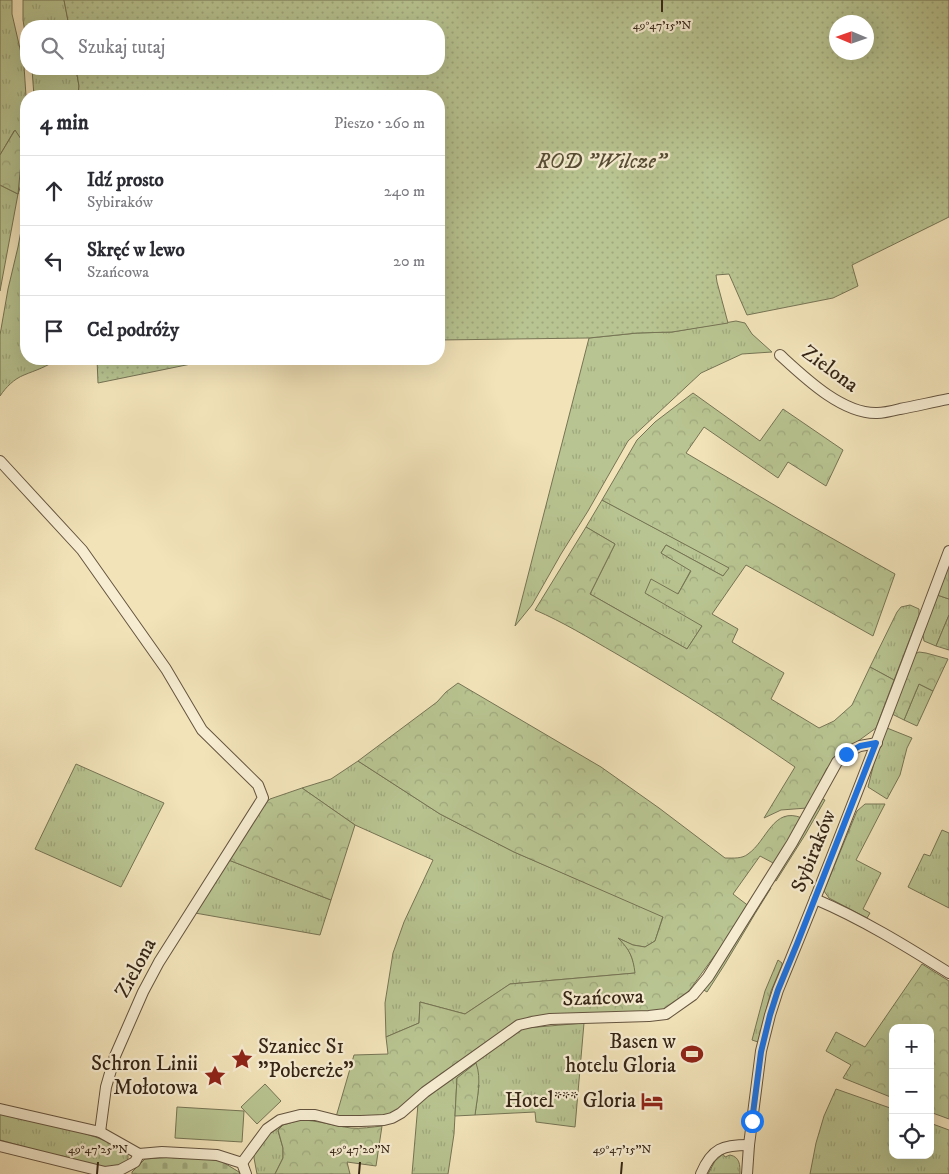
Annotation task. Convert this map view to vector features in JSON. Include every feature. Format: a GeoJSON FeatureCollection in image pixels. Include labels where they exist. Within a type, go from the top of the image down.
{"type":"FeatureCollection","features":[{"type":"Feature","properties":{"kind":"street","name":"Zielona"},"geometry":{"type":"LineString","coordinates":[[780,355],[832,398],[860,412],[879,414],[949,399]]}},
{"type":"Feature","properties":{"kind":"street","name":"Zielona"},"geometry":{"type":"LineString","coordinates":[[0,461],[82,550],[166,669],[202,730],[258,785],[263,798],[163,955],[143,992],[115,1056],[106,1087],[100,1132]]}},
{"type":"Feature","properties":{"kind":"street","name":"Sybiraków"},"geometry":{"type":"LineString","coordinates":[[747,1174],[760,1059],[778,990],[876,743],[949,551]]}},
{"type":"Feature","properties":{"kind":"street","name":"Szańcowa"},"geometry":{"type":"LineString","coordinates":[[242,1163],[267,1129],[280,1120],[300,1115],[315,1114],[339,1121],[361,1122],[392,1118],[519,1025],[550,1019],[666,1014],[693,995],[708,977],[792,843],[837,762],[860,746],[876,743]]}},
{"type":"Feature","properties":{"kind":"street"},"geometry":{"type":"LineString","coordinates":[[815,898],[894,938],[949,973]]}},
{"type":"Feature","properties":{"kind":"street"},"geometry":{"type":"LineString","coordinates":[[0,1108],[100,1132],[139,1154],[162,1152],[217,1155],[242,1163],[246,1174]]}},
{"type":"Feature","properties":{"kind":"street"},"geometry":{"type":"LineString","coordinates":[[701,1174],[709,1159],[720,1149],[730,1145],[749,1145]]}},
{"type":"Feature","properties":{"kind":"street"},"geometry":{"type":"LineString","coordinates":[[0,1146],[105,1172],[120,1170],[135,1162],[139,1154]]}},
{"type":"Feature","properties":{"kind":"green space"},"geometry":{"type":"Polygon","coordinates":[[[0,0],[12,0],[12,14],[20,49],[20,75],[25,75],[26,90],[20,90],[20,188],[18,194],[14,131],[0,155],[0,0]]]}},
{"type":"Feature","properties":{"kind":"green space"},"geometry":{"type":"Polygon","coordinates":[[[23,0],[64,0],[68,20],[23,20],[23,0]]]}},
{"type":"Feature","properties":{"kind":"green space","name":"ROD \"Wilcze\""},"geometry":{"type":"Polygon","coordinates":[[[64,0],[949,0],[949,217],[852,265],[858,286],[833,298],[747,315],[729,274],[716,275],[728,323],[672,332],[637,333],[589,338],[445,340],[445,90],[79,90],[77,75],[445,75],[445,20],[68,20],[64,0]]]}},
{"type":"Feature","properties":{"kind":"green space"},"geometry":{"type":"Polygon","coordinates":[[[32,75],[77,75],[79,90],[34,90],[32,75]]]}},
{"type":"Feature","properties":{"kind":"green space"},"geometry":{"type":"Polygon","coordinates":[[[15,130],[20,138],[18,194],[0,185],[0,155],[15,130]]]}},
{"type":"Feature","properties":{"kind":"green space"},"geometry":{"type":"Polygon","coordinates":[[[0,185],[18,194],[0,291],[0,185]]]}},
{"type":"Feature","properties":{"kind":"green space"},"geometry":{"type":"Polygon","coordinates":[[[20,236],[20,365],[47,365],[17,379],[0,396],[0,335],[20,236]]]}},
{"type":"Feature","properties":{"kind":"green space"},"geometry":{"type":"Polygon","coordinates":[[[736,321],[745,323],[752,334],[772,352],[742,354],[701,373],[628,441],[532,605],[515,626],[589,338],[637,333],[672,332],[736,321]]]}},
{"type":"Feature","properties":{"kind":"green space"},"geometry":{"type":"Polygon","coordinates":[[[97,365],[186,365],[98,383],[97,365]]]}},
{"type":"Feature","properties":{"kind":"green space"},"geometry":{"type":"Polygon","coordinates":[[[693,393],[760,441],[783,409],[843,450],[826,486],[788,462],[778,478],[704,427],[686,453],[895,574],[873,636],[746,565],[712,614],[738,629],[732,642],[784,673],[771,699],[819,728],[834,721],[852,705],[870,667],[894,680],[876,728],[850,747],[827,768],[807,808],[781,810],[764,818],[795,767],[661,680],[576,630],[535,610],[586,527],[615,544],[590,594],[687,649],[702,626],[645,593],[651,579],[678,594],[691,571],[661,553],[666,545],[723,576],[729,568],[602,500],[637,440],[655,422],[693,393]]]}},
{"type":"Feature","properties":{"kind":"green space"},"geometry":{"type":"Polygon","coordinates":[[[602,500],[730,568],[723,576],[666,545],[661,553],[691,570],[678,594],[702,626],[687,649],[590,594],[615,544],[586,527],[602,500]]]}},
{"type":"Feature","properties":{"kind":"green space"},"geometry":{"type":"Polygon","coordinates":[[[949,565],[949,599],[937,595],[949,565]]]}},
{"type":"Feature","properties":{"kind":"green space"},"geometry":{"type":"Polygon","coordinates":[[[937,595],[949,599],[949,615],[936,646],[924,641],[923,635],[937,595]]]}},
{"type":"Feature","properties":{"kind":"green space"},"geometry":{"type":"Polygon","coordinates":[[[910,605],[919,609],[919,615],[894,680],[870,667],[897,612],[901,607],[910,605]]]}},
{"type":"Feature","properties":{"kind":"green space"},"geometry":{"type":"Polygon","coordinates":[[[949,615],[949,650],[936,646],[949,615]]]}},
{"type":"Feature","properties":{"kind":"green space"},"geometry":{"type":"Polygon","coordinates":[[[919,652],[948,659],[933,691],[919,684],[904,720],[892,714],[915,654],[919,652]]]}},
{"type":"Feature","properties":{"kind":"green space"},"geometry":{"type":"Polygon","coordinates":[[[458,683],[601,767],[725,858],[746,856],[755,848],[771,827],[784,817],[802,818],[775,864],[760,856],[733,894],[750,907],[683,999],[665,1011],[537,1017],[390,1116],[336,1117],[354,1055],[388,1054],[386,1037],[419,1023],[420,1002],[465,1014],[510,984],[635,973],[630,954],[618,938],[633,945],[645,947],[655,941],[663,917],[514,852],[440,814],[358,761],[437,702],[458,683]]]}},
{"type":"Feature","properties":{"kind":"green space"},"geometry":{"type":"Polygon","coordinates":[[[919,684],[933,691],[917,726],[904,720],[919,684]]]}},
{"type":"Feature","properties":{"kind":"green space"},"geometry":{"type":"Polygon","coordinates":[[[887,728],[912,738],[907,748],[900,775],[887,799],[868,787],[874,763],[887,728]]]}},
{"type":"Feature","properties":{"kind":"green space"},"geometry":{"type":"Polygon","coordinates":[[[358,761],[440,814],[514,852],[663,916],[655,941],[645,947],[633,945],[620,939],[631,954],[636,973],[510,984],[465,1014],[420,1002],[419,1023],[386,1037],[385,1003],[393,953],[404,922],[433,860],[355,825],[302,788],[331,779],[358,761]]]}},
{"type":"Feature","properties":{"kind":"green space"},"geometry":{"type":"Polygon","coordinates":[[[76,764],[164,803],[121,887],[35,849],[76,764]]]}},
{"type":"Feature","properties":{"kind":"green space"},"geometry":{"type":"Polygon","coordinates":[[[302,788],[355,825],[331,900],[226,859],[259,808],[270,799],[302,788]]]}},
{"type":"Feature","properties":{"kind":"green space"},"geometry":{"type":"Polygon","coordinates":[[[821,798],[825,800],[805,835],[776,881],[772,879],[821,798]]]}},
{"type":"Feature","properties":{"kind":"green space"},"geometry":{"type":"Polygon","coordinates":[[[865,804],[885,804],[856,860],[881,873],[863,909],[870,913],[867,918],[829,898],[824,891],[857,811],[865,804]]]}},
{"type":"Feature","properties":{"kind":"green space"},"geometry":{"type":"Polygon","coordinates":[[[942,830],[949,833],[949,908],[908,887],[924,854],[930,856],[942,830]]]}},
{"type":"Feature","properties":{"kind":"green space"},"geometry":{"type":"Polygon","coordinates":[[[226,859],[331,900],[320,935],[195,913],[226,859]]]}},
{"type":"Feature","properties":{"kind":"green space"},"geometry":{"type":"Polygon","coordinates":[[[769,886],[771,888],[707,992],[702,989],[769,886]]]}},
{"type":"Feature","properties":{"kind":"green space"},"geometry":{"type":"Polygon","coordinates":[[[778,960],[782,965],[771,991],[758,1042],[752,1040],[765,991],[778,960]]]}},
{"type":"Feature","properties":{"kind":"green space"},"geometry":{"type":"Polygon","coordinates":[[[922,964],[949,981],[949,1119],[934,1113],[934,1024],[889,1024],[889,1096],[843,1078],[851,1065],[826,1051],[836,1032],[865,1047],[922,964]]]}},
{"type":"Feature","properties":{"kind":"green space"},"geometry":{"type":"Polygon","coordinates":[[[584,1023],[575,1127],[536,1122],[535,1112],[475,1115],[479,1085],[457,1078],[454,1134],[448,1174],[412,1174],[418,1104],[518,1030],[584,1023]]]}},
{"type":"Feature","properties":{"kind":"green space"},"geometry":{"type":"Polygon","coordinates":[[[476,1063],[479,1082],[475,1115],[455,1116],[457,1078],[476,1063]]]}},
{"type":"Feature","properties":{"kind":"green space"},"geometry":{"type":"Polygon","coordinates":[[[265,1084],[281,1101],[257,1124],[241,1107],[265,1084]]]}},
{"type":"Feature","properties":{"kind":"green space"},"geometry":{"type":"Polygon","coordinates":[[[836,1089],[889,1108],[889,1159],[934,1159],[934,1124],[949,1130],[949,1174],[810,1174],[824,1116],[836,1089]]]}},
{"type":"Feature","properties":{"kind":"green space"},"geometry":{"type":"Polygon","coordinates":[[[177,1107],[244,1111],[242,1142],[175,1138],[177,1107]]]}},
{"type":"Feature","properties":{"kind":"green space"},"geometry":{"type":"Polygon","coordinates":[[[0,1112],[96,1137],[126,1150],[128,1160],[121,1167],[101,1168],[0,1140],[0,1112]]]}},
{"type":"Feature","properties":{"kind":"green space"},"geometry":{"type":"Polygon","coordinates":[[[300,1120],[351,1128],[382,1126],[376,1166],[347,1162],[350,1174],[275,1174],[283,1158],[283,1148],[278,1130],[283,1125],[300,1120]]]}},
{"type":"Feature","properties":{"kind":"green space"},"geometry":{"type":"Polygon","coordinates":[[[283,1125],[278,1131],[283,1148],[283,1158],[275,1174],[257,1174],[254,1153],[274,1128],[283,1125]]]}},
{"type":"Feature","properties":{"kind":"green space"},"geometry":{"type":"Polygon","coordinates":[[[723,1154],[725,1157],[730,1155],[738,1160],[740,1174],[708,1174],[715,1161],[723,1154]]]}},
{"type":"Feature","properties":{"kind":"green space"},"geometry":{"type":"Polygon","coordinates":[[[188,1156],[221,1161],[240,1174],[132,1174],[145,1159],[188,1156]]]}},
{"type":"Feature","properties":{"kind":"place","name":"Basen w hotelu Gloria"},"geometry":{"type":"Point","coordinates":[692,1054]}},
{"type":"Feature","properties":{"kind":"place","name":"Szaniec S1 \"Pobereże\""},"geometry":{"type":"Point","coordinates":[242,1059]}},
{"type":"Feature","properties":{"kind":"place","name":"Schron Linii Mołotowa"},"geometry":{"type":"Point","coordinates":[215,1076]}},
{"type":"Feature","properties":{"kind":"place","name":"Hotel*** Gloria"},"geometry":{"type":"Point","coordinates":[652,1101]}},
{"type":"Feature","properties":{"kind":"route"},"geometry":{"type":"LineString","coordinates":[[752,1121],[761,1052],[778,990],[876,743],[860,746],[846,754]]}}]}
